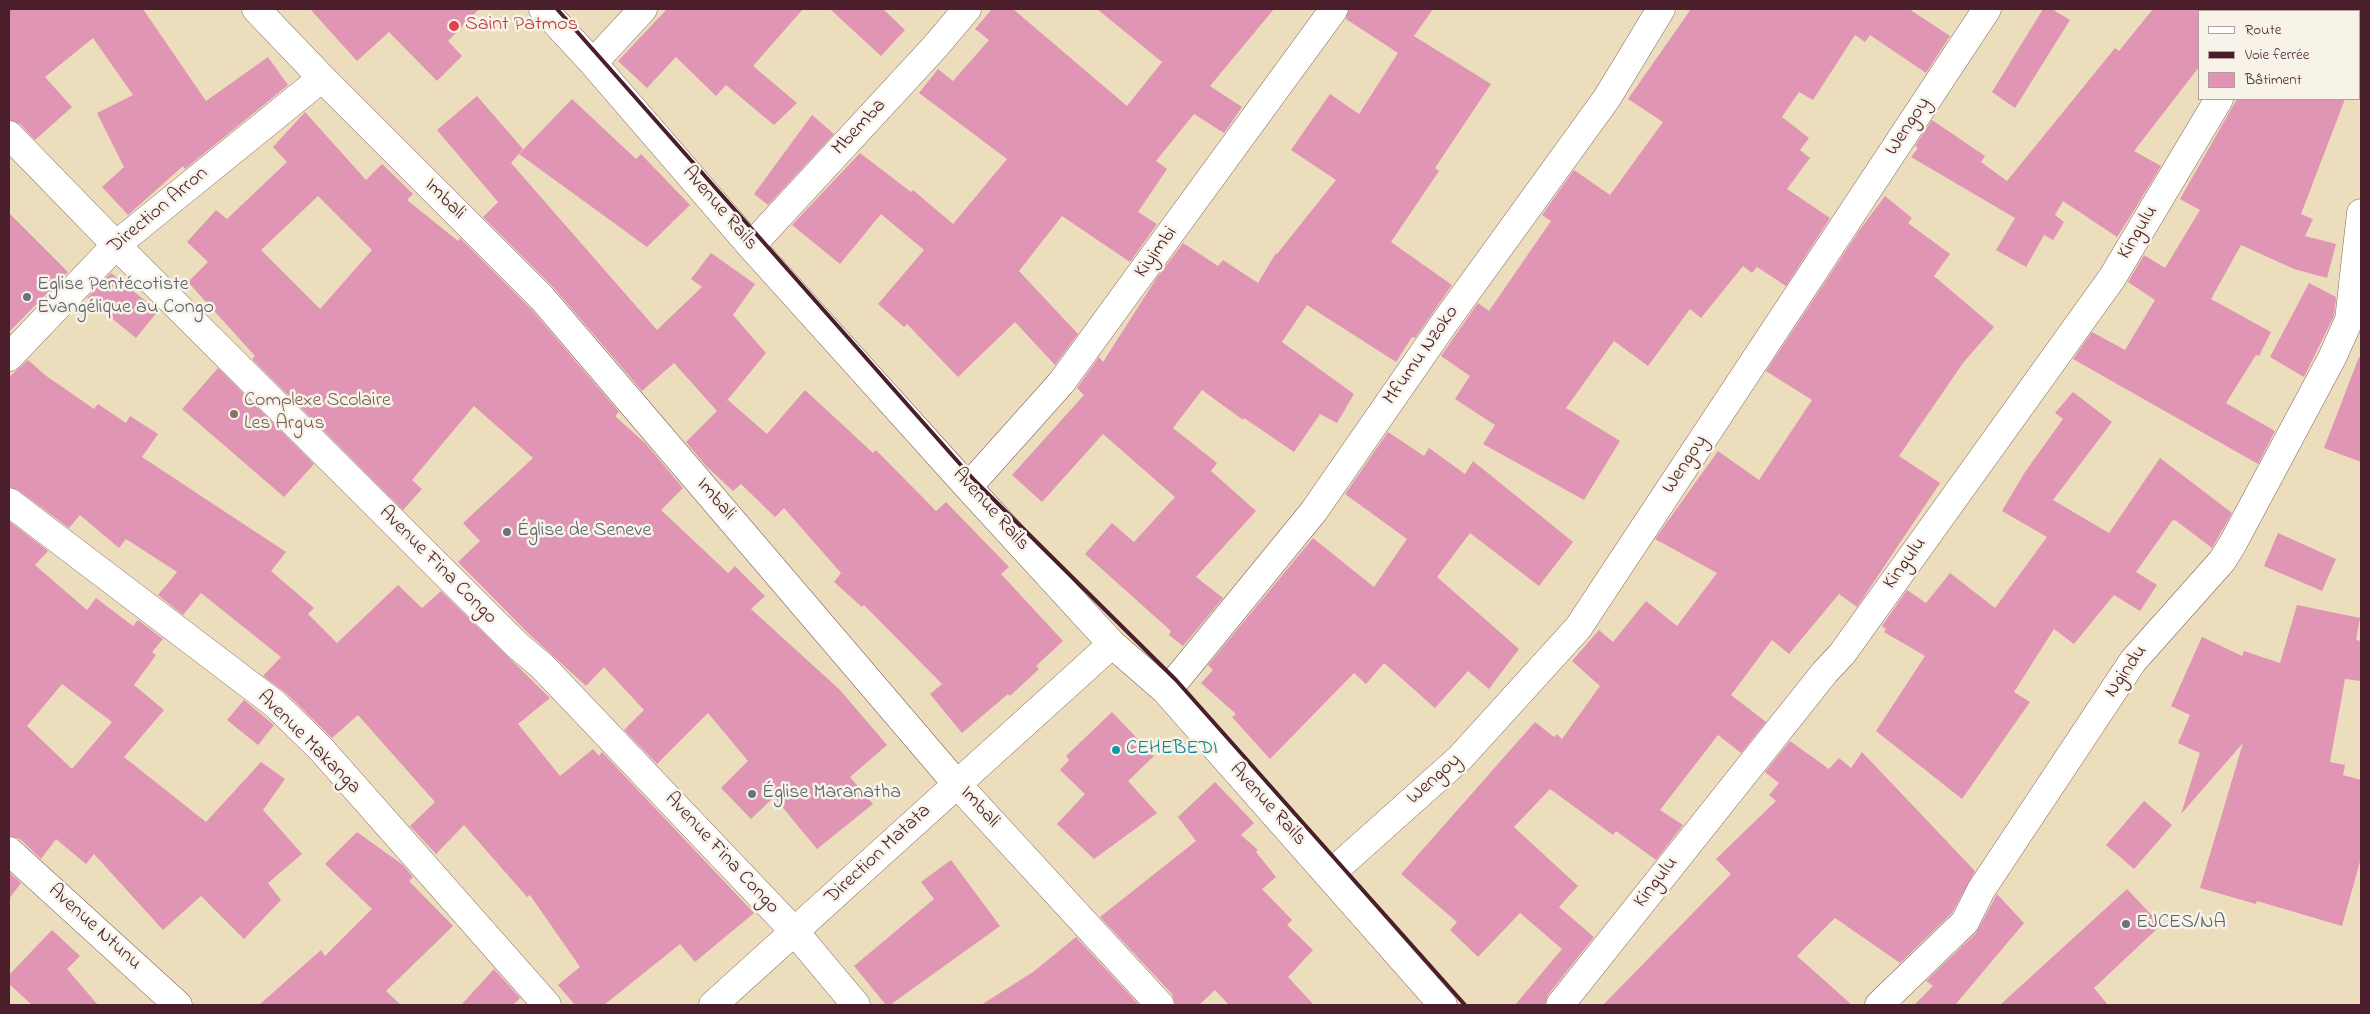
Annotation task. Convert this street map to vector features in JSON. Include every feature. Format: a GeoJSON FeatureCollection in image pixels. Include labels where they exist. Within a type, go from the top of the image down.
{"type":"FeatureCollection","features":[{"type":"Feature","properties":{"kind":"street","name":"Imbali"},"geometry":{"type":"LineString","coordinates":[[256,9],[322,78],[542,298],[956,783],[1160,1005]]}},
{"type":"Feature","properties":{"kind":"street","name":"Avenue Rails"},"geometry":{"type":"LineString","coordinates":[[543,9],[750,246],[1112,644],[1165,690],[1443,1005]]}},
{"type":"Feature","properties":{"kind":"street"},"geometry":{"type":"LineString","coordinates":[[592,63],[642,9]]}},
{"type":"Feature","properties":{"kind":"street","name":"Mbemba"},"geometry":{"type":"LineString","coordinates":[[750,246],[934,48],[967,9]]}},
{"type":"Feature","properties":{"kind":"street","name":"Kiyimbi"},"geometry":{"type":"LineString","coordinates":[[968,487],[1061,383],[1334,9]]}},
{"type":"Feature","properties":{"kind":"street","name":"Mfumu Nzoko"},"geometry":{"type":"LineString","coordinates":[[1165,690],[1176,680],[1314,511],[1450,316],[1607,98],[1660,9]]}},
{"type":"Feature","properties":{"kind":"street","name":"Wengoy"},"geometry":{"type":"LineString","coordinates":[[1329,874],[1460,758],[1578,628],[1987,9]]}},
{"type":"Feature","properties":{"kind":"street","name":"Direction Arron"},"geometry":{"type":"LineString","coordinates":[[9,357],[116,245],[322,78]]}},
{"type":"Feature","properties":{"kind":"street","name":"Kingulu"},"geometry":{"type":"LineString","coordinates":[[1560,1005],[1825,672],[1842,654],[2112,278],[2218,100]]}},
{"type":"Feature","properties":{"kind":"street","name":"Avenue Fina Congo"},"geometry":{"type":"LineString","coordinates":[[9,135],[116,245],[510,638],[542,666],[795,932],[856,1005]]}},
{"type":"Feature","properties":{"kind":"street","name":"Ngindu"},"geometry":{"type":"LineString","coordinates":[[1879,1005],[1965,922],[1981,890],[2133,661],[2222,561],[2332,358],[2355,322],[2361,213]]}},
{"type":"Feature","properties":{"kind":"street","name":"Avenue Makanga"},"geometry":{"type":"LineString","coordinates":[[9,502],[274,704],[321,749],[547,1005]]}},
{"type":"Feature","properties":{"kind":"street","name":"Direction Matata"},"geometry":{"type":"LineString","coordinates":[[713,1005],[956,783],[1112,644]]}},
{"type":"Feature","properties":{"kind":"street","name":"Avenue Ntunu"},"geometry":{"type":"LineString","coordinates":[[9,852],[178,1005]]}},
{"type":"Feature","properties":{"kind":"building"},"geometry":{"type":"Polygon","coordinates":[[[9,9],[143,9],[206,101],[268,57],[288,85],[185,169],[183,166],[128,215],[102,187],[124,167],[97,113],[133,95],[93,38],[45,77],[72,107],[35,140],[20,124],[9,120],[9,9]]]}},
{"type":"Feature","properties":{"kind":"building"},"geometry":{"type":"Polygon","coordinates":[[[310,9],[479,9],[448,41],[462,56],[437,81],[389,32],[357,61],[310,9]]]}},
{"type":"Feature","properties":{"kind":"building"},"geometry":{"type":"Polygon","coordinates":[[[667,9],[803,9],[753,66],[797,103],[774,125],[726,85],[716,96],[676,57],[647,88],[618,61],[667,9]]]}},
{"type":"Feature","properties":{"kind":"building"},"geometry":{"type":"Polygon","coordinates":[[[830,9],[883,9],[905,30],[881,56],[830,9]]]}},
{"type":"Feature","properties":{"kind":"building"},"geometry":{"type":"Polygon","coordinates":[[[992,9],[1013,9],[1127,106],[1162,62],[1097,9],[1274,9],[1210,86],[1242,107],[1224,133],[1194,114],[1156,161],[1167,169],[1138,212],[1157,224],[1130,262],[1062,216],[1019,271],[1078,334],[1055,365],[1015,322],[958,377],[907,324],[904,327],[878,304],[924,250],[881,214],[840,264],[792,225],[860,153],[911,192],[913,190],[953,224],[1007,159],[919,93],[938,69],[953,81],[989,40],[975,29],[992,9]]]}},
{"type":"Feature","properties":{"kind":"building"},"geometry":{"type":"Polygon","coordinates":[[[1349,9],[1433,9],[1414,36],[1491,84],[1435,168],[1439,171],[1391,242],[1452,285],[1415,338],[1412,337],[1396,362],[1307,305],[1282,342],[1354,394],[1337,423],[1320,414],[1294,452],[1244,418],[1243,420],[1202,390],[1173,428],[1217,463],[1211,471],[1256,511],[1196,577],[1223,598],[1183,646],[1169,635],[1171,631],[1085,554],[1112,523],[1134,542],[1175,497],[1103,434],[1042,502],[1012,475],[1084,395],[1077,388],[1099,357],[1103,362],[1156,279],[1183,243],[1218,266],[1223,260],[1258,283],[1276,253],[1336,180],[1291,150],[1330,94],[1359,114],[1398,53],[1346,19],[1349,9]]]}},
{"type":"Feature","properties":{"kind":"building"},"geometry":{"type":"Polygon","coordinates":[[[1691,9],[1909,9],[1950,36],[1926,73],[1870,35],[1865,42],[1855,35],[1813,100],[1799,92],[1782,117],[1809,138],[1800,150],[1810,158],[1787,189],[1830,218],[1786,286],[1757,267],[1752,273],[1743,266],[1701,318],[1690,309],[1648,366],[1614,341],[1566,408],[1620,441],[1584,500],[1483,444],[1495,425],[1455,399],[1470,376],[1441,356],[1478,303],[1489,311],[1551,221],[1542,215],[1574,170],[1610,195],[1663,122],[1628,99],[1691,9]]]}},
{"type":"Feature","properties":{"kind":"building"},"geometry":{"type":"Polygon","coordinates":[[[2043,9],[2052,9],[2070,20],[2015,108],[1992,92],[2043,9]]]}},
{"type":"Feature","properties":{"kind":"building"},"geometry":{"type":"Polygon","coordinates":[[[2153,9],[2199,9],[2198,68],[2134,151],[2161,166],[2117,237],[2063,201],[2055,215],[2064,222],[2053,240],[2044,235],[2026,267],[1996,250],[2015,218],[1911,157],[1918,148],[1915,146],[1932,120],[1985,156],[1981,162],[2007,181],[2115,48],[2119,51],[2153,9]]]}},
{"type":"Feature","properties":{"kind":"building"},"geometry":{"type":"Polygon","coordinates":[[[477,96],[523,149],[511,163],[657,330],[702,287],[691,279],[711,253],[755,284],[733,315],[766,353],[725,403],[728,400],[767,434],[805,390],[873,453],[876,450],[936,511],[946,502],[1009,567],[1001,574],[1063,641],[1036,666],[1039,669],[1010,696],[1008,694],[962,733],[930,694],[942,684],[864,605],[862,607],[834,582],[841,573],[784,508],[775,517],[741,484],[733,491],[706,466],[686,442],[717,411],[674,363],[642,391],[554,288],[483,217],[498,202],[437,130],[477,96]]]}},
{"type":"Feature","properties":{"kind":"building"},"geometry":{"type":"Polygon","coordinates":[[[572,99],[636,159],[641,154],[690,205],[647,247],[519,154],[572,99]]]}},
{"type":"Feature","properties":{"kind":"building"},"geometry":{"type":"Polygon","coordinates":[[[2236,100],[2345,100],[2301,214],[2313,219],[2305,236],[2336,244],[2327,278],[2294,269],[2241,245],[2211,299],[2271,332],[2259,356],[2256,355],[2226,403],[2275,431],[2258,464],[2073,359],[2092,332],[2125,350],[2155,300],[2128,282],[2144,255],[2165,268],[2200,210],[2180,199],[2236,100]]]}},
{"type":"Feature","properties":{"kind":"building"},"geometry":{"type":"Polygon","coordinates":[[[305,112],[366,180],[382,164],[413,194],[407,200],[458,241],[460,238],[531,309],[619,412],[615,416],[646,444],[683,488],[661,510],[728,573],[735,566],[765,596],[751,609],[840,690],[887,745],[850,777],[873,804],[817,849],[774,797],[751,819],[721,788],[748,761],[708,713],[657,764],[624,730],[644,710],[604,667],[586,686],[528,633],[458,562],[480,541],[463,523],[533,458],[474,406],[412,480],[422,489],[403,510],[252,359],[255,356],[188,282],[208,262],[187,242],[216,210],[227,219],[287,162],[273,147],[305,112]],[[318,196],[261,250],[320,309],[372,250],[318,196]]]}},
{"type":"Feature","properties":{"kind":"building"},"geometry":{"type":"Polygon","coordinates":[[[812,115],[834,134],[768,205],[754,194],[812,115]]]}},
{"type":"Feature","properties":{"kind":"building"},"geometry":{"type":"Polygon","coordinates":[[[1885,196],[1912,218],[1908,223],[1950,254],[1934,276],[1994,327],[1963,363],[1899,456],[1940,483],[1857,607],[1839,594],[1789,654],[1772,640],[1731,695],[1766,722],[1741,753],[1718,735],[1660,810],[1683,825],[1656,860],[1616,831],[1613,835],[1550,789],[1514,827],[1578,886],[1559,907],[1594,937],[1548,995],[1545,1005],[1515,1005],[1562,949],[1520,913],[1478,957],[1450,930],[1457,922],[1401,874],[1535,722],[1554,737],[1557,734],[1562,739],[1600,686],[1572,661],[1599,630],[1613,642],[1646,601],[1677,626],[1717,573],[1655,539],[1718,451],[1759,480],[1812,400],[1766,371],[1861,228],[1885,196]]]}},
{"type":"Feature","properties":{"kind":"building","name":"Eglise Pentécotiste Evangélique au Congo"},"geometry":{"type":"Polygon","coordinates":[[[9,213],[68,272],[9,332],[9,213]]]}},
{"type":"Feature","properties":{"kind":"building"},"geometry":{"type":"Polygon","coordinates":[[[111,273],[158,311],[136,338],[87,298],[111,273]]]}},
{"type":"Feature","properties":{"kind":"building"},"geometry":{"type":"Polygon","coordinates":[[[2309,283],[2336,297],[2334,316],[2304,377],[2270,357],[2309,283]]]}},
{"type":"Feature","properties":{"kind":"building"},"geometry":{"type":"Polygon","coordinates":[[[2359,357],[2361,358],[2361,462],[2324,448],[2359,357]]]}},
{"type":"Feature","properties":{"kind":"building"},"geometry":{"type":"Polygon","coordinates":[[[28,360],[45,375],[94,409],[98,404],[126,423],[130,416],[158,434],[142,457],[286,552],[271,571],[314,608],[308,614],[337,643],[398,585],[422,608],[441,591],[550,698],[518,724],[560,776],[593,749],[599,756],[602,752],[754,913],[695,962],[680,944],[604,1005],[575,1005],[558,985],[580,967],[530,895],[527,897],[464,825],[436,854],[410,826],[435,802],[358,715],[332,738],[286,693],[263,676],[281,657],[201,593],[183,615],[158,595],[177,572],[126,539],[119,548],[80,515],[69,528],[18,490],[9,487],[9,377],[28,360]]]}},
{"type":"Feature","properties":{"kind":"building","name":"Complexe Scolaire Les Argus"},"geometry":{"type":"Polygon","coordinates":[[[218,368],[314,464],[284,497],[182,409],[218,368]]]}},
{"type":"Feature","properties":{"kind":"building"},"geometry":{"type":"Polygon","coordinates":[[[2073,392],[2112,422],[2053,500],[2109,533],[2160,458],[2232,513],[2212,548],[2175,520],[2172,521],[2136,572],[2157,585],[2140,611],[2114,595],[2074,644],[2054,629],[2014,692],[2030,702],[1962,799],[1876,731],[1925,656],[1884,632],[1886,629],[1882,626],[1907,590],[1926,603],[1950,573],[1995,608],[2047,537],[2002,511],[2025,472],[2063,419],[2055,413],[2073,392]]]}},
{"type":"Feature","properties":{"kind":"building"},"geometry":{"type":"Polygon","coordinates":[[[1388,432],[1424,456],[1429,448],[1465,474],[1473,461],[1573,542],[1539,586],[1470,533],[1437,577],[1519,649],[1489,689],[1468,671],[1435,708],[1384,663],[1366,684],[1354,673],[1270,759],[1232,717],[1236,714],[1201,683],[1213,670],[1208,665],[1313,538],[1374,587],[1407,539],[1345,494],[1388,432]]]}},
{"type":"Feature","properties":{"kind":"building"},"geometry":{"type":"Polygon","coordinates":[[[9,521],[48,551],[35,565],[87,610],[96,598],[133,626],[138,620],[163,639],[152,652],[156,655],[134,685],[164,710],[124,757],[206,822],[261,762],[285,779],[263,810],[302,854],[268,883],[281,900],[244,939],[201,896],[163,930],[94,854],[86,864],[56,839],[41,859],[20,839],[9,836],[9,521]],[[62,684],[27,726],[72,769],[112,722],[62,684]]]}},
{"type":"Feature","properties":{"kind":"building"},"geometry":{"type":"Polygon","coordinates":[[[2278,533],[2336,559],[2322,591],[2264,566],[2278,533]]]}},
{"type":"Feature","properties":{"kind":"building"},"geometry":{"type":"Polygon","coordinates":[[[2297,605],[2360,618],[2356,640],[2361,641],[2361,681],[2345,679],[2330,762],[2345,765],[2343,775],[2361,780],[2361,858],[2342,926],[2257,901],[2256,904],[2200,888],[2243,743],[2181,814],[2200,753],[2178,743],[2190,715],[2171,706],[2202,637],[2242,656],[2244,651],[2280,663],[2297,605]]]}},
{"type":"Feature","properties":{"kind":"building"},"geometry":{"type":"Polygon","coordinates":[[[244,700],[274,725],[258,745],[227,720],[244,700]]]}},
{"type":"Feature","properties":{"kind":"building"},"geometry":{"type":"Polygon","coordinates":[[[1112,712],[1154,756],[1128,781],[1157,813],[1094,859],[1057,824],[1085,794],[1060,770],[1069,760],[1066,756],[1112,712]]]}},
{"type":"Feature","properties":{"kind":"building"},"geometry":{"type":"Polygon","coordinates":[[[1790,741],[1829,769],[1839,758],[1851,768],[1862,752],[1975,871],[1952,913],[1900,963],[1835,918],[1797,956],[1852,1005],[1603,1005],[1731,874],[1716,859],[1776,801],[1769,795],[1779,783],[1765,772],[1790,741]]]}},
{"type":"Feature","properties":{"kind":"building"},"geometry":{"type":"Polygon","coordinates":[[[1215,782],[1254,823],[1241,835],[1258,850],[1256,852],[1276,877],[1262,889],[1292,920],[1287,925],[1313,950],[1288,977],[1314,1005],[1229,1005],[1215,990],[1199,1005],[1175,1005],[1172,994],[1100,917],[1196,841],[1178,817],[1215,782]]]}},
{"type":"Feature","properties":{"kind":"building"},"geometry":{"type":"Polygon","coordinates":[[[2144,801],[2172,825],[2134,869],[2106,845],[2144,801]]]}},
{"type":"Feature","properties":{"kind":"building"},"geometry":{"type":"Polygon","coordinates":[[[357,832],[403,865],[413,877],[409,881],[453,926],[386,991],[401,1005],[259,1005],[321,950],[325,956],[372,909],[325,864],[357,832]]]}},
{"type":"Feature","properties":{"kind":"building"},"geometry":{"type":"Polygon","coordinates":[[[951,860],[1000,926],[890,1005],[886,1005],[854,966],[934,899],[921,882],[951,860]]]}},
{"type":"Feature","properties":{"kind":"building"},"geometry":{"type":"Polygon","coordinates":[[[9,872],[21,883],[9,899],[9,872]]]}},
{"type":"Feature","properties":{"kind":"building"},"geometry":{"type":"Polygon","coordinates":[[[2127,889],[2161,925],[2094,988],[2108,1005],[2000,1005],[2127,889]]]}},
{"type":"Feature","properties":{"kind":"building"},"geometry":{"type":"Polygon","coordinates":[[[1997,894],[2024,923],[1955,1005],[1914,1005],[1933,986],[1926,981],[1976,933],[1997,894]]]}},
{"type":"Feature","properties":{"kind":"building"},"geometry":{"type":"Polygon","coordinates":[[[52,930],[80,956],[67,969],[98,1005],[32,1005],[9,984],[9,975],[52,930]]]}},
{"type":"Feature","properties":{"kind":"building"},"geometry":{"type":"Polygon","coordinates":[[[1076,937],[1139,1005],[981,1005],[1033,972],[1076,937]]]}},
{"type":"Feature","properties":{"kind":"building"},"geometry":{"type":"Polygon","coordinates":[[[494,969],[520,998],[513,1005],[461,1005],[494,969]]]}},
{"type":"Feature","properties":{"kind":"railway"},"geometry":{"type":"LineString","coordinates":[[557,9],[975,481],[1176,680],[1465,1005]]}},
{"type":"Feature","properties":{"kind":"place","name":"Saint Patmos"},"geometry":{"type":"Point","coordinates":[454,26]}},
{"type":"Feature","properties":{"kind":"place","name":"Eglise Pentécotiste Evangélique au Congo"},"geometry":{"type":"Point","coordinates":[27,297]}},
{"type":"Feature","properties":{"kind":"place","name":"Complexe Scolaire Les Argus"},"geometry":{"type":"Point","coordinates":[234,414]}},
{"type":"Feature","properties":{"kind":"place","name":"Église de Seneve"},"geometry":{"type":"Point","coordinates":[507,532]}},
{"type":"Feature","properties":{"kind":"place","name":"CEHEBEDI"},"geometry":{"type":"Point","coordinates":[1116,750]}},
{"type":"Feature","properties":{"kind":"place","name":"Église Maranatha"},"geometry":{"type":"Point","coordinates":[752,794]}},
{"type":"Feature","properties":{"kind":"place","name":"EJCES/NA"},"geometry":{"type":"Point","coordinates":[2126,924]}}]}
